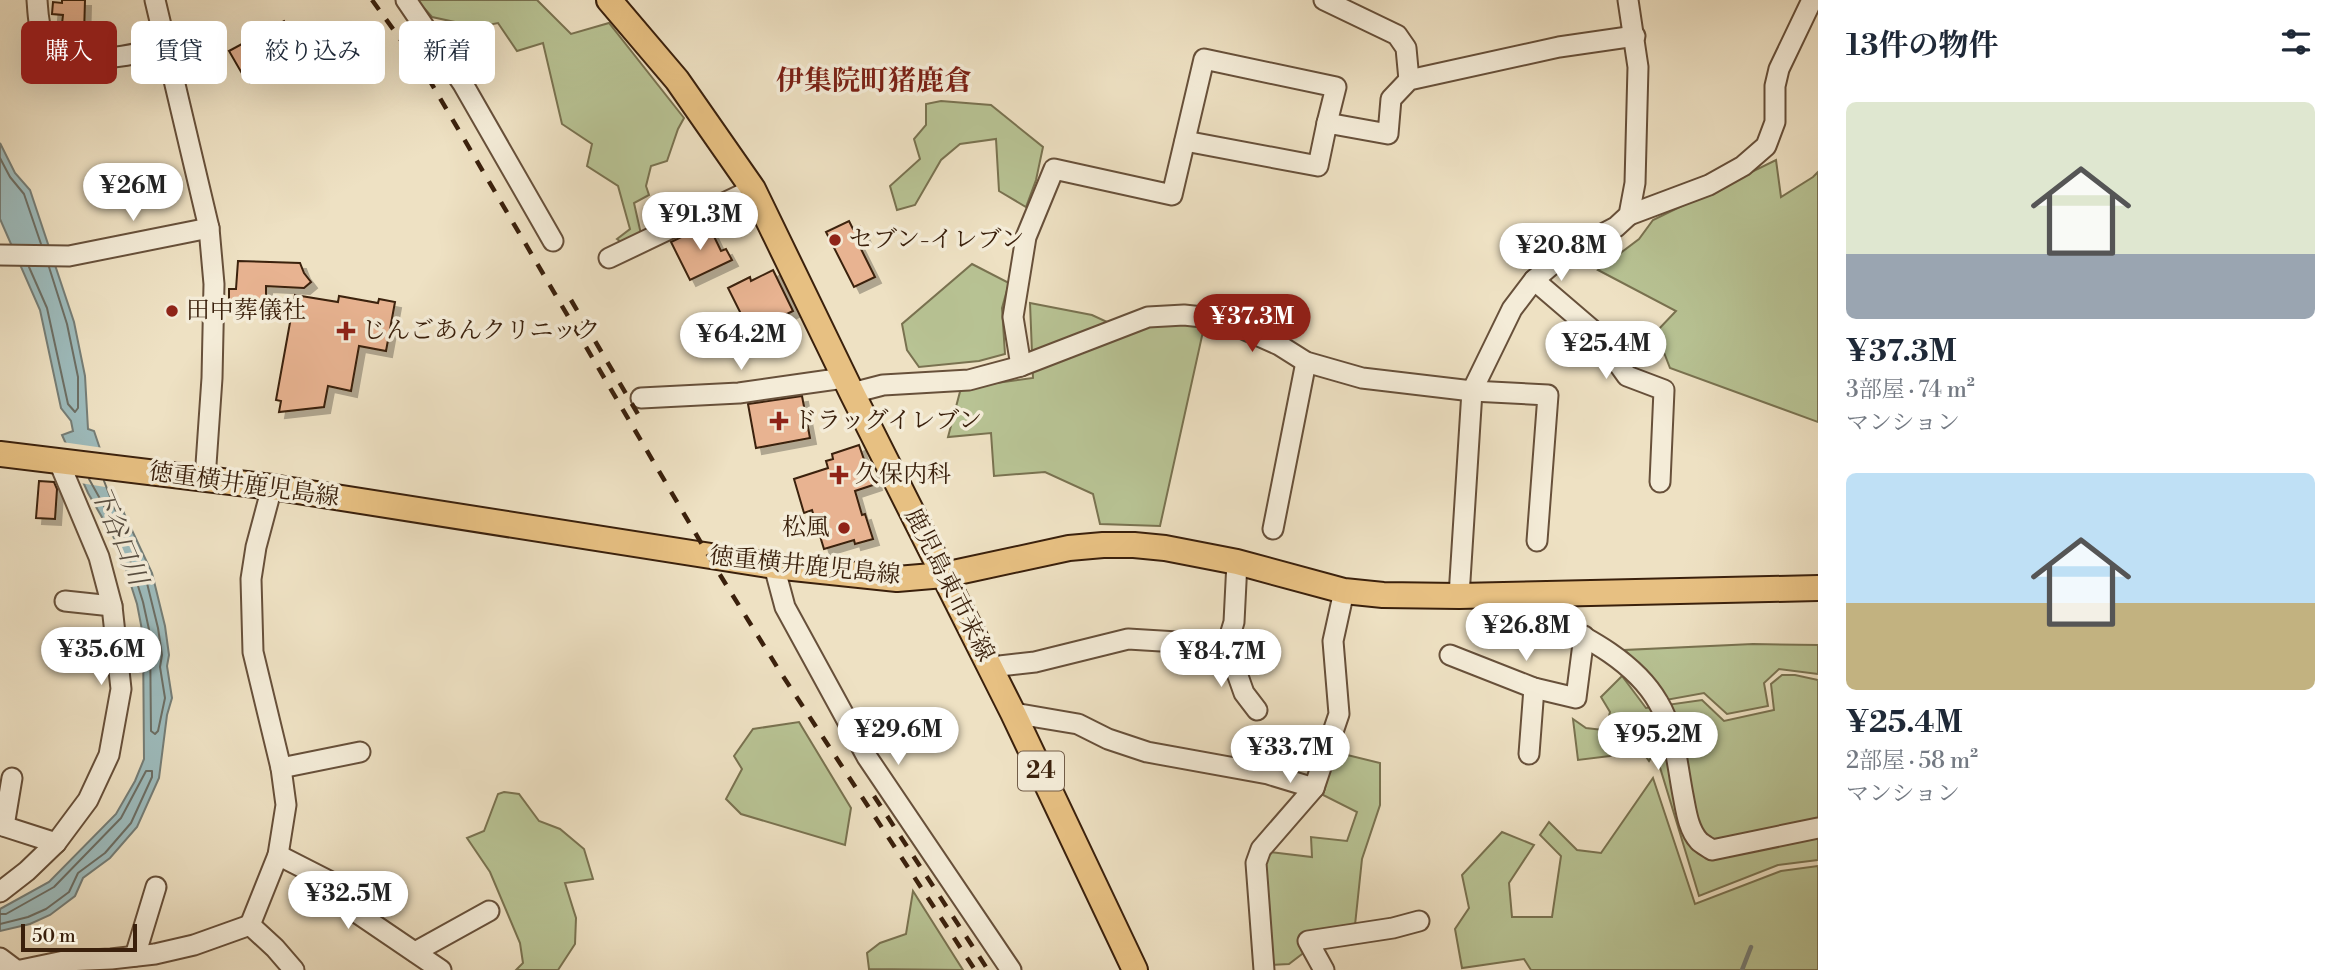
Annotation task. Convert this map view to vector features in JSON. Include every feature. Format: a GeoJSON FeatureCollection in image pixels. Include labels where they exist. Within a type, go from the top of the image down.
{"type":"FeatureCollection","features":[{"type":"Feature","properties":{"kind":"main road","name":"鹿児島東市来線"},"geometry":{"type":"LineString","coordinates":[[609,0],[677,80],[752,190],[991,667],[1135,970]]}},
{"type":"Feature","properties":{"kind":"main road","name":"徳重横井鹿児島線"},"geometry":{"type":"LineString","coordinates":[[0,454],[272,487],[848,576],[897,579],[944,575],[1026,556],[1102,545],[1165,548],[1237,562],[1344,591],[1383,595],[1459,596],[1818,588]]}},
{"type":"Feature","properties":{"kind":"street"},"geometry":{"type":"LineString","coordinates":[[37,0],[40,25],[52,48],[65,55],[85,58],[131,54]]}},
{"type":"Feature","properties":{"kind":"street"},"geometry":{"type":"LineString","coordinates":[[155,0],[160,21]]}},
{"type":"Feature","properties":{"kind":"street"},"geometry":{"type":"LineString","coordinates":[[406,0],[463,84],[553,241]]}},
{"type":"Feature","properties":{"kind":"street"},"geometry":{"type":"LineString","coordinates":[[1324,0],[1397,35],[1406,48],[1409,80]]}},
{"type":"Feature","properties":{"kind":"street"},"geometry":{"type":"LineString","coordinates":[[1628,0],[1638,67],[1635,183],[1629,215]]}},
{"type":"Feature","properties":{"kind":"street"},"geometry":{"type":"LineString","coordinates":[[1459,596],[1472,391],[1512,309],[1534,281],[1563,255],[1616,227],[1629,215],[1709,185],[1743,166],[1766,146],[1775,122],[1775,86],[1779,69],[1812,0]]}},
{"type":"Feature","properties":{"kind":"street"},"geometry":{"type":"LineString","coordinates":[[1327,123],[1388,134],[1391,99],[1409,80],[1559,47],[1635,36]]}},
{"type":"Feature","properties":{"kind":"street"},"geometry":{"type":"LineString","coordinates":[[1021,366],[1013,317],[1026,237],[1054,169],[1172,195],[1204,59],[1336,87],[1318,166],[1185,141]]}},
{"type":"Feature","properties":{"kind":"street"},"geometry":{"type":"LineString","coordinates":[[175,84],[208,229],[214,284],[212,378],[205,479]]}},
{"type":"Feature","properties":{"kind":"street"},"geometry":{"type":"LineString","coordinates":[[609,258],[752,190]]}},
{"type":"Feature","properties":{"kind":"street"},"geometry":{"type":"LineString","coordinates":[[2,255],[62,256],[208,229]]}},
{"type":"Feature","properties":{"kind":"street"},"geometry":{"type":"LineString","coordinates":[[1534,281],[1597,334],[1627,376],[1664,390],[1660,482]]}},
{"type":"Feature","properties":{"kind":"street"},"geometry":{"type":"LineString","coordinates":[[641,398],[969,380],[1021,366],[1148,317],[1184,315],[1212,318],[1279,345],[1306,362],[1362,378],[1472,391],[1548,395],[1537,541]]}},
{"type":"Feature","properties":{"kind":"street"},"geometry":{"type":"LineString","coordinates":[[1273,529],[1306,362]]}},
{"type":"Feature","properties":{"kind":"street"},"geometry":{"type":"LineString","coordinates":[[0,891],[27,871],[56,842],[88,800],[109,755],[121,688],[112,606],[99,557],[63,463]]}},
{"type":"Feature","properties":{"kind":"street"},"geometry":{"type":"LineString","coordinates":[[0,958],[16,970],[64,961],[135,956],[194,945],[250,925],[278,855],[286,805],[281,768],[253,652],[251,579],[256,547],[272,487]]}},
{"type":"Feature","properties":{"kind":"street"},"geometry":{"type":"LineString","coordinates":[[1237,562],[1234,622],[1227,645],[1244,692],[1257,710]]}},
{"type":"Feature","properties":{"kind":"street"},"geometry":{"type":"LineString","coordinates":[[774,566],[785,607],[867,757],[1011,970]]}},
{"type":"Feature","properties":{"kind":"street"},"geometry":{"type":"LineString","coordinates":[[1264,970],[1256,863],[1261,849],[1314,788],[1339,714],[1333,641],[1344,591]]}},
{"type":"Feature","properties":{"kind":"street"},"geometry":{"type":"LineString","coordinates":[[1540,594],[1548,618],[1598,643],[1644,683],[1658,701],[1671,728],[1687,813],[1698,841],[1712,850],[1818,828]]}},
{"type":"Feature","properties":{"kind":"street"},"geometry":{"type":"LineString","coordinates":[[65,601],[112,606]]}},
{"type":"Feature","properties":{"kind":"street"},"geometry":{"type":"LineString","coordinates":[[1450,655],[1534,688],[1576,698],[1584,636]]}},
{"type":"Feature","properties":{"kind":"street"},"geometry":{"type":"LineString","coordinates":[[991,667],[1035,662],[1128,639],[1227,645]]}},
{"type":"Feature","properties":{"kind":"street"},"geometry":{"type":"LineString","coordinates":[[1529,754],[1534,688]]}},
{"type":"Feature","properties":{"kind":"street"},"geometry":{"type":"LineString","coordinates":[[1013,713],[1078,724],[1108,739],[1147,752],[1268,774],[1314,788]]}},
{"type":"Feature","properties":{"kind":"street"},"geometry":{"type":"LineString","coordinates":[[281,768],[360,752]]}},
{"type":"Feature","properties":{"kind":"street"},"geometry":{"type":"LineString","coordinates":[[12,778],[2,825],[56,842]]}},
{"type":"Feature","properties":{"kind":"street"},"geometry":{"type":"LineString","coordinates":[[278,855],[329,881],[357,913],[441,970]]}},
{"type":"Feature","properties":{"kind":"street"},"geometry":{"type":"LineString","coordinates":[[135,956],[156,887]]}},
{"type":"Feature","properties":{"kind":"street"},"geometry":{"type":"LineString","coordinates":[[415,952],[489,911]]}},
{"type":"Feature","properties":{"kind":"street"},"geometry":{"type":"LineString","coordinates":[[1324,970],[1308,941],[1392,928],[1419,921]]}},
{"type":"Feature","properties":{"kind":"street"},"geometry":{"type":"LineString","coordinates":[[250,925],[288,968]]}},
{"type":"Feature","properties":{"kind":"green space"},"geometry":{"type":"Polygon","coordinates":[[[417,0],[537,0],[571,34],[609,23],[684,118],[667,161],[651,166],[646,186],[649,195],[634,203],[641,234],[625,245],[617,239],[630,229],[618,186],[587,166],[592,144],[562,124],[543,43],[517,51],[495,21],[450,21],[432,17],[417,0]]]}},
{"type":"Feature","properties":{"kind":"green space"},"geometry":{"type":"Polygon","coordinates":[[[941,101],[991,105],[1043,147],[1036,180],[1026,207],[999,191],[996,139],[960,144],[941,160],[915,205],[897,210],[890,186],[920,159],[914,139],[926,125],[926,104],[941,101]]]}},
{"type":"Feature","properties":{"kind":"green space"},"geometry":{"type":"Polygon","coordinates":[[[1776,160],[1781,197],[1818,172],[1818,422],[1670,368],[1656,332],[1676,311],[1598,270],[1639,239],[1653,220],[1776,160]]]}},
{"type":"Feature","properties":{"kind":"green space"},"geometry":{"type":"Polygon","coordinates":[[[972,264],[1009,283],[1002,308],[1005,354],[979,361],[919,367],[907,350],[902,324],[972,264]]]}},
{"type":"Feature","properties":{"kind":"green space"},"geometry":{"type":"Polygon","coordinates":[[[1030,303],[1092,315],[1107,322],[1182,320],[1204,327],[1160,526],[1100,524],[1093,494],[1045,472],[994,476],[991,433],[948,437],[961,388],[1033,378],[1030,303]]]}},
{"type":"Feature","properties":{"kind":"green space"},"geometry":{"type":"Polygon","coordinates":[[[1753,644],[1818,645],[1818,674],[1779,669],[1764,683],[1768,706],[1727,714],[1704,693],[1666,700],[1625,650],[1753,644]]]}},
{"type":"Feature","properties":{"kind":"green space"},"geometry":{"type":"Polygon","coordinates":[[[1782,675],[1818,680],[1818,860],[1778,865],[1699,896],[1655,751],[1649,761],[1638,746],[1610,756],[1578,760],[1573,719],[1586,728],[1603,730],[1610,712],[1601,697],[1622,676],[1646,708],[1702,700],[1724,721],[1774,710],[1771,684],[1782,675]]]}},
{"type":"Feature","properties":{"kind":"green space"},"geometry":{"type":"Polygon","coordinates":[[[799,722],[851,808],[845,845],[741,814],[726,799],[742,769],[734,756],[753,729],[799,722]]]}},
{"type":"Feature","properties":{"kind":"green space"},"geometry":{"type":"Polygon","coordinates":[[[1335,752],[1380,763],[1380,805],[1362,859],[1355,925],[1306,951],[1289,964],[1269,965],[1261,867],[1269,852],[1312,857],[1311,837],[1347,841],[1357,812],[1323,795],[1335,752]]]}},
{"type":"Feature","properties":{"kind":"green space"},"geometry":{"type":"Polygon","coordinates":[[[1653,778],[1695,904],[1781,871],[1818,866],[1818,970],[1531,970],[1524,959],[1462,968],[1455,929],[1469,908],[1462,875],[1502,832],[1534,845],[1509,883],[1512,917],[1552,917],[1561,856],[1540,835],[1549,822],[1577,850],[1601,853],[1653,778]]]}},
{"type":"Feature","properties":{"kind":"green space"},"geometry":{"type":"Polygon","coordinates":[[[498,794],[519,794],[539,821],[560,829],[584,849],[593,879],[565,883],[576,918],[575,944],[558,970],[516,970],[523,963],[520,943],[490,872],[467,838],[484,831],[498,794]]]}},
{"type":"Feature","properties":{"kind":"green space"},"geometry":{"type":"Polygon","coordinates":[[[913,891],[963,970],[869,969],[867,953],[880,943],[906,934],[913,891]]]}},
{"type":"Feature","properties":{"kind":"water","name":"下谷口川"},"geometry":{"type":"Polygon","coordinates":[[[0,143],[15,173],[30,190],[74,322],[85,376],[88,429],[94,431],[116,496],[152,573],[165,626],[172,698],[167,715],[159,778],[137,827],[110,858],[83,878],[75,896],[50,915],[30,924],[0,931],[0,909],[49,882],[116,814],[144,759],[143,635],[137,604],[118,545],[88,493],[62,435],[73,431],[71,421],[61,408],[40,310],[0,219],[0,143]]]}},
{"type":"Feature","properties":{"kind":"pier"},"geometry":{"type":"Polygon","coordinates":[[[62,442],[104,448],[118,489],[80,483],[62,442]]]}},
{"type":"Feature","properties":{"kind":"building"},"geometry":{"type":"Polygon","coordinates":[[[62,0],[85,0],[84,21],[62,21],[63,15],[52,14],[53,2],[62,3],[62,0]]]}},
{"type":"Feature","properties":{"kind":"building"},"geometry":{"type":"Polygon","coordinates":[[[241,44],[241,72],[229,51],[241,44]]]}},
{"type":"Feature","properties":{"kind":"building"},"geometry":{"type":"Polygon","coordinates":[[[849,221],[853,229],[860,227],[865,237],[857,241],[875,277],[854,287],[826,232],[849,221]]]}},
{"type":"Feature","properties":{"kind":"building"},"geometry":{"type":"Polygon","coordinates":[[[708,224],[721,251],[726,249],[732,260],[690,280],[671,242],[708,224]]]}},
{"type":"Feature","properties":{"kind":"building"},"geometry":{"type":"Polygon","coordinates":[[[238,261],[300,263],[311,282],[304,288],[266,286],[266,307],[229,307],[229,289],[236,289],[238,261]]]}},
{"type":"Feature","properties":{"kind":"building"},"geometry":{"type":"Polygon","coordinates":[[[773,270],[793,311],[750,332],[728,288],[773,270]]]}},
{"type":"Feature","properties":{"kind":"building"},"geometry":{"type":"Polygon","coordinates":[[[295,295],[338,302],[339,296],[378,303],[379,299],[395,302],[386,351],[359,346],[351,391],[328,386],[324,407],[279,412],[281,401],[276,400],[295,295]]]}},
{"type":"Feature","properties":{"kind":"building","name":"ドラッグイレブン"},"geometry":{"type":"Polygon","coordinates":[[[802,396],[810,438],[756,448],[748,404],[802,396]]]}},
{"type":"Feature","properties":{"kind":"building"},"geometry":{"type":"Polygon","coordinates":[[[859,445],[868,471],[872,470],[876,484],[855,491],[873,539],[855,544],[854,540],[824,549],[812,510],[804,513],[794,479],[828,468],[826,461],[833,459],[832,454],[859,445]]]}},
{"type":"Feature","properties":{"kind":"building"},"geometry":{"type":"Polygon","coordinates":[[[39,481],[54,482],[57,489],[55,519],[36,518],[39,481]]]}},
{"type":"Feature","properties":{"kind":"waterway"},"geometry":{"type":"LineString","coordinates":[[1742,970],[1751,947]]}},
{"type":"Feature","properties":{"kind":"railway"},"geometry":{"type":"LineString","coordinates":[[372,0],[427,76],[717,570],[779,670],[975,970]]}},
{"type":"Feature","properties":{"kind":"railway"},"geometry":{"type":"LineString","coordinates":[[571,300],[642,421]]}},
{"type":"Feature","properties":{"kind":"railway"},"geometry":{"type":"LineString","coordinates":[[874,796],[988,970]]}},
{"type":"Feature","properties":{"kind":"place","name":"セブン-イレブン"},"geometry":{"type":"Point","coordinates":[835,240]}},
{"type":"Feature","properties":{"kind":"place","name":"田中葬儀社"},"geometry":{"type":"Point","coordinates":[172,311]}},
{"type":"Feature","properties":{"kind":"place","name":"じんごあんクリニック"},"geometry":{"type":"Point","coordinates":[346,331]}},
{"type":"Feature","properties":{"kind":"place","name":"ドラッグイレブン"},"geometry":{"type":"Point","coordinates":[779,421]}},
{"type":"Feature","properties":{"kind":"place","name":"久保内科"},"geometry":{"type":"Point","coordinates":[839,475]}},
{"type":"Feature","properties":{"kind":"place","name":"松風"},"geometry":{"type":"Point","coordinates":[844,528]}},
{"type":"Feature","properties":{"kind":"district","name":"伊集院町猪鹿倉"},"geometry":{"type":"Point","coordinates":[874,81]}}]}
